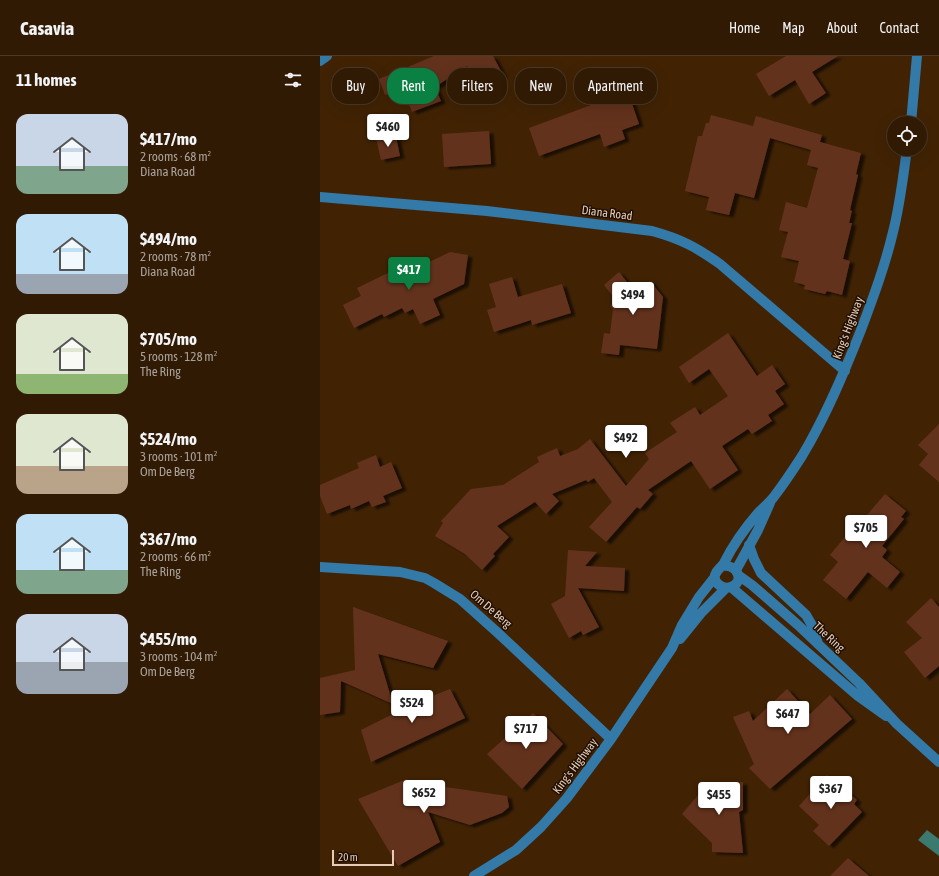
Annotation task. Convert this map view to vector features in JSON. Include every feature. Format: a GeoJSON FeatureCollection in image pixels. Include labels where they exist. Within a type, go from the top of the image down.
{"type":"FeatureCollection","features":[{"type":"Feature","properties":{"kind":"street"},"geometry":{"type":"LineString","coordinates":[[320,61],[327,56]]}},
{"type":"Feature","properties":{"kind":"street"},"geometry":{"type":"LineString","coordinates":[[912,116],[917,56]]}},
{"type":"Feature","properties":{"kind":"street","name":"King's Highway"},"geometry":{"type":"LineString","coordinates":[[722,566],[747,526],[772,500],[789,476],[821,422],[845,370],[888,255],[894,231],[906,156]]}},
{"type":"Feature","properties":{"kind":"street","name":"Diana Road"},"geometry":{"type":"LineString","coordinates":[[320,198],[487,211],[652,231],[675,237],[700,250],[720,264],[845,370]]}},
{"type":"Feature","properties":{"kind":"street","name":"King's Highway"},"geometry":{"type":"LineString","coordinates":[[737,572],[772,500]]}},
{"type":"Feature","properties":{"kind":"street"},"geometry":{"type":"LineString","coordinates":[[749,545],[761,573],[806,615],[813,627],[818,645],[810,655]]}},
{"type":"Feature","properties":{"kind":"street"},"geometry":{"type":"LineString","coordinates":[[728,565],[737,572],[738,580],[735,584],[728,588],[721,587],[714,578],[718,569],[722,566],[728,565]]}},
{"type":"Feature","properties":{"kind":"street","name":"Om De Berg"},"geometry":{"type":"LineString","coordinates":[[320,567],[400,572],[415,575],[434,583],[460,599],[611,739]]}},
{"type":"Feature","properties":{"kind":"street","name":"The Ring"},"geometry":{"type":"LineString","coordinates":[[737,572],[774,604],[867,691],[897,724],[939,762]]}},
{"type":"Feature","properties":{"kind":"street","name":"King's Highway"},"geometry":{"type":"LineString","coordinates":[[474,876],[516,850],[541,827],[567,798],[611,739],[672,648],[682,625],[699,597],[714,578]]}},
{"type":"Feature","properties":{"kind":"street","name":"King's Highway"},"geometry":{"type":"LineString","coordinates":[[672,648],[701,613],[728,588]]}},
{"type":"Feature","properties":{"kind":"street","name":"The Ring"},"geometry":{"type":"LineString","coordinates":[[728,588],[858,696],[897,724]]}},
{"type":"Feature","properties":{"kind":"water"},"geometry":{"type":"Polygon","coordinates":[[[927,830],[939,839],[939,856],[918,840],[927,830]]]}},
{"type":"Feature","properties":{"kind":"building"},"geometry":{"type":"Polygon","coordinates":[[[434,56],[493,56],[499,68],[468,68],[467,66],[464,68],[447,68],[447,79],[439,84],[439,68],[405,68],[434,56]]]}},
{"type":"Feature","properties":{"kind":"building"},"geometry":{"type":"Polygon","coordinates":[[[786,56],[838,56],[812,72],[826,93],[809,104],[795,80],[769,96],[756,74],[786,56]]]}},
{"type":"Feature","properties":{"kind":"building"},"geometry":{"type":"Polygon","coordinates":[[[387,76],[387,94],[385,95],[379,79],[387,76]]]}},
{"type":"Feature","properties":{"kind":"building"},"geometry":{"type":"Polygon","coordinates":[[[409,104],[433,104],[412,112],[409,104]]]}},
{"type":"Feature","properties":{"kind":"building"},"geometry":{"type":"Polygon","coordinates":[[[594,104],[632,104],[639,124],[622,130],[625,139],[604,147],[600,134],[539,156],[529,128],[594,104]]]}},
{"type":"Feature","properties":{"kind":"building"},"geometry":{"type":"Polygon","coordinates":[[[711,115],[753,126],[756,116],[822,135],[820,142],[861,153],[856,174],[858,175],[850,210],[852,211],[849,223],[852,223],[843,259],[850,261],[842,295],[827,291],[825,294],[804,289],[805,285],[794,282],[799,261],[781,257],[788,232],[779,230],[786,202],[807,208],[818,168],[807,165],[811,150],[770,138],[754,198],[735,193],[729,215],[706,210],[709,197],[685,191],[698,136],[702,136],[706,123],[709,123],[711,115]]]}},
{"type":"Feature","properties":{"kind":"building"},"geometry":{"type":"Polygon","coordinates":[[[489,131],[491,164],[444,167],[442,134],[489,131]]]}},
{"type":"Feature","properties":{"kind":"building"},"geometry":{"type":"Polygon","coordinates":[[[396,137],[400,156],[381,160],[376,138],[396,137]]]}},
{"type":"Feature","properties":{"kind":"building"},"geometry":{"type":"Polygon","coordinates":[[[450,252],[468,255],[464,284],[433,299],[440,315],[420,324],[413,309],[405,313],[402,308],[384,317],[382,314],[354,328],[343,305],[361,296],[357,288],[390,272],[394,279],[450,252]]]}},
{"type":"Feature","properties":{"kind":"building"},"geometry":{"type":"Polygon","coordinates":[[[619,272],[635,292],[650,281],[663,297],[657,349],[620,345],[619,355],[601,353],[604,333],[610,334],[613,309],[610,306],[616,300],[604,285],[619,272]]]}},
{"type":"Feature","properties":{"kind":"building"},"geometry":{"type":"Polygon","coordinates":[[[512,277],[518,297],[562,284],[571,313],[532,325],[531,320],[494,332],[487,310],[496,307],[489,284],[512,277]]]}},
{"type":"Feature","properties":{"kind":"building"},"geometry":{"type":"Polygon","coordinates":[[[728,333],[757,376],[772,365],[785,384],[775,391],[784,404],[768,415],[772,421],[752,434],[748,429],[722,446],[738,470],[710,489],[691,461],[648,490],[653,494],[640,509],[637,507],[606,542],[589,527],[612,502],[594,478],[588,482],[586,480],[552,494],[559,501],[546,514],[535,502],[497,526],[509,537],[493,554],[495,556],[482,570],[465,554],[435,536],[443,523],[441,521],[471,489],[503,485],[539,462],[537,457],[557,448],[560,456],[578,449],[590,439],[626,486],[649,459],[645,453],[677,432],[670,423],[695,407],[700,415],[728,396],[709,369],[689,383],[679,367],[728,333]]]}},
{"type":"Feature","properties":{"kind":"building"},"geometry":{"type":"Polygon","coordinates":[[[939,424],[939,482],[919,465],[928,454],[918,445],[939,424]]]}},
{"type":"Feature","properties":{"kind":"building"},"geometry":{"type":"Polygon","coordinates":[[[376,455],[380,467],[391,462],[402,488],[383,496],[386,502],[372,507],[369,501],[351,509],[350,505],[327,514],[320,496],[320,485],[359,468],[357,463],[376,455]]]}},
{"type":"Feature","properties":{"kind":"building"},"geometry":{"type":"Polygon","coordinates":[[[885,494],[906,511],[901,517],[904,519],[882,546],[887,550],[882,557],[900,572],[887,588],[868,572],[846,599],[823,580],[838,562],[830,555],[859,520],[861,522],[885,494]]]}},
{"type":"Feature","properties":{"kind":"building"},"geometry":{"type":"Polygon","coordinates":[[[568,550],[597,552],[585,566],[625,568],[624,591],[578,588],[599,627],[583,635],[581,631],[569,638],[551,604],[565,596],[568,550]]]}},
{"type":"Feature","properties":{"kind":"building"},"geometry":{"type":"Polygon","coordinates":[[[931,598],[939,607],[939,666],[925,678],[904,652],[922,638],[906,622],[931,598]]]}},
{"type":"Feature","properties":{"kind":"building"},"geometry":{"type":"Polygon","coordinates":[[[353,607],[448,641],[433,668],[378,654],[393,704],[341,681],[340,712],[320,715],[320,678],[355,670],[353,607]]]}},
{"type":"Feature","properties":{"kind":"building"},"geometry":{"type":"Polygon","coordinates":[[[450,689],[465,718],[371,762],[361,730],[415,703],[450,689]]]}},
{"type":"Feature","properties":{"kind":"building"},"geometry":{"type":"Polygon","coordinates":[[[787,689],[810,714],[830,695],[852,719],[770,789],[749,768],[754,764],[733,717],[749,711],[753,721],[787,689]]]}},
{"type":"Feature","properties":{"kind":"building"},"geometry":{"type":"Polygon","coordinates":[[[533,713],[563,744],[522,789],[487,754],[533,713]]]}},
{"type":"Feature","properties":{"kind":"building"},"geometry":{"type":"Polygon","coordinates":[[[827,775],[857,800],[854,804],[862,812],[829,846],[813,831],[819,825],[799,806],[827,775]]]}},
{"type":"Feature","properties":{"kind":"building"},"geometry":{"type":"Polygon","coordinates":[[[407,779],[419,794],[432,785],[507,796],[509,807],[502,813],[470,825],[428,812],[440,842],[398,866],[358,799],[407,779]]]}},
{"type":"Feature","properties":{"kind":"building"},"geometry":{"type":"Polygon","coordinates":[[[743,782],[743,810],[739,812],[743,853],[712,852],[712,843],[682,814],[705,787],[743,782]]]}},
{"type":"Feature","properties":{"kind":"building"},"geometry":{"type":"Polygon","coordinates":[[[848,858],[869,876],[830,876],[848,858]]]}}]}
